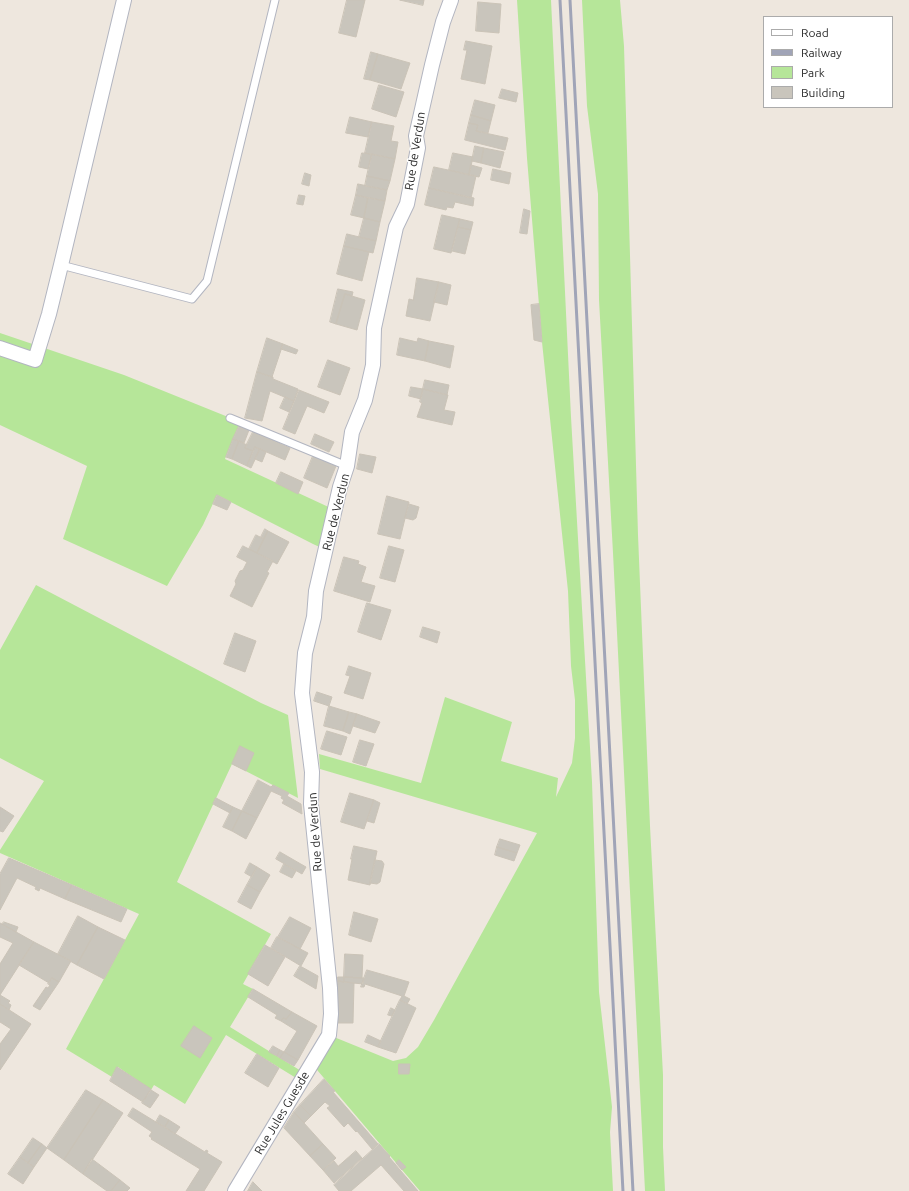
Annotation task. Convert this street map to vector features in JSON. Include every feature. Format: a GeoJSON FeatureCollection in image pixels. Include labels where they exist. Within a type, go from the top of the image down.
{"type":"FeatureCollection","features":[{"type":"Feature","properties":{"kind":"street"},"geometry":{"type":"LineString","coordinates":[[0,348],[35,360],[49,314],[124,0]]}},
{"type":"Feature","properties":{"kind":"street","name":"Rue de Verdun"},"geometry":{"type":"LineString","coordinates":[[329,1034],[331,1014],[330,988],[312,804],[312,772],[302,693],[305,653],[314,617],[316,591],[340,487],[348,466],[352,432],[365,400],[373,365],[374,328],[396,227],[407,204],[418,148],[416,136],[432,64],[443,22],[451,0]]}},
{"type":"Feature","properties":{"kind":"street","name":"Rue Jules Guesde"},"geometry":{"type":"LineString","coordinates":[[235,1191],[329,1034]]}},
{"type":"Feature","properties":{"kind":"lane"},"geometry":{"type":"LineString","coordinates":[[61,265],[192,299],[208,281],[274,0]]}},
{"type":"Feature","properties":{"kind":"lane"},"geometry":{"type":"LineString","coordinates":[[230,418],[330,460],[348,466]]}},
{"type":"Feature","properties":{"kind":"green space"},"geometry":{"type":"Polygon","coordinates":[[[517,0],[551,0],[571,417],[592,782],[599,992],[612,1107],[610,1132],[613,1191],[420,1191],[312,1064],[329,1035],[393,1061],[406,1058],[418,1047],[537,833],[320,769],[319,754],[421,783],[445,697],[512,722],[501,761],[558,778],[556,797],[572,763],[575,738],[575,700],[571,666],[568,591],[542,342],[527,158],[517,0]]]}},
{"type":"Feature","properties":{"kind":"green space"},"geometry":{"type":"Polygon","coordinates":[[[582,0],[620,0],[624,46],[638,535],[650,826],[663,1075],[663,1147],[665,1191],[645,1191],[599,300],[598,194],[587,106],[582,0]]]}},
{"type":"Feature","properties":{"kind":"green space"},"geometry":{"type":"Polygon","coordinates":[[[0,333],[124,375],[243,423],[239,426],[225,459],[335,510],[326,550],[217,495],[203,525],[167,586],[63,539],[87,466],[0,425],[0,333]]]}},
{"type":"Feature","properties":{"kind":"green space"},"geometry":{"type":"Polygon","coordinates":[[[36,585],[261,703],[288,715],[298,798],[232,764],[177,882],[271,934],[243,984],[253,989],[230,1027],[306,1074],[301,1081],[226,1035],[185,1104],[154,1085],[151,1090],[118,1067],[112,1077],[66,1049],[139,914],[0,853],[0,850],[44,781],[0,758],[0,650],[36,585]]]}},
{"type":"Feature","properties":{"kind":"building"},"geometry":{"type":"Polygon","coordinates":[[[347,0],[365,0],[356,37],[339,33],[347,0]]]}},
{"type":"Feature","properties":{"kind":"building"},"geometry":{"type":"Polygon","coordinates":[[[400,0],[424,0],[423,5],[400,0]]]}},
{"type":"Feature","properties":{"kind":"building"},"geometry":{"type":"Polygon","coordinates":[[[478,2],[501,4],[499,33],[476,31],[478,2]]]}},
{"type":"Feature","properties":{"kind":"building"},"geometry":{"type":"Polygon","coordinates":[[[466,41],[492,46],[485,84],[461,79],[467,50],[464,50],[466,41]]]}},
{"type":"Feature","properties":{"kind":"building"},"geometry":{"type":"Polygon","coordinates":[[[371,52],[378,54],[370,80],[364,79],[371,52]]]}},
{"type":"Feature","properties":{"kind":"building"},"geometry":{"type":"Polygon","coordinates":[[[378,54],[410,63],[401,89],[370,80],[378,54]]]}},
{"type":"Feature","properties":{"kind":"building"},"geometry":{"type":"Polygon","coordinates":[[[379,85],[404,92],[396,117],[372,109],[379,85]]]}},
{"type":"Feature","properties":{"kind":"building"},"geometry":{"type":"Polygon","coordinates":[[[502,89],[518,93],[516,102],[499,98],[502,89]]]}},
{"type":"Feature","properties":{"kind":"building"},"geometry":{"type":"Polygon","coordinates":[[[475,100],[495,105],[491,121],[471,115],[475,100]]]}},
{"type":"Feature","properties":{"kind":"building"},"geometry":{"type":"Polygon","coordinates":[[[471,115],[491,121],[488,133],[476,131],[478,125],[469,123],[471,115]]]}},
{"type":"Feature","properties":{"kind":"building"},"geometry":{"type":"Polygon","coordinates":[[[350,117],[372,122],[368,137],[346,133],[350,117]]]}},
{"type":"Feature","properties":{"kind":"building"},"geometry":{"type":"Polygon","coordinates":[[[372,122],[394,126],[391,141],[398,142],[395,159],[365,153],[372,122]]]}},
{"type":"Feature","properties":{"kind":"building"},"geometry":{"type":"Polygon","coordinates":[[[469,123],[478,125],[476,131],[508,138],[505,150],[465,140],[469,123]]]}},
{"type":"Feature","properties":{"kind":"building"},"geometry":{"type":"Polygon","coordinates":[[[475,146],[484,148],[481,163],[472,161],[475,146]]]}},
{"type":"Feature","properties":{"kind":"building"},"geometry":{"type":"Polygon","coordinates":[[[484,148],[504,152],[500,168],[481,163],[484,148]]]}},
{"type":"Feature","properties":{"kind":"building"},"geometry":{"type":"Polygon","coordinates":[[[362,153],[372,154],[368,169],[359,167],[362,153]]]}},
{"type":"Feature","properties":{"kind":"building"},"geometry":{"type":"Polygon","coordinates":[[[453,153],[473,157],[469,175],[449,170],[453,153]]]}},
{"type":"Feature","properties":{"kind":"building"},"geometry":{"type":"Polygon","coordinates":[[[372,154],[395,159],[390,181],[367,176],[372,154]]]}},
{"type":"Feature","properties":{"kind":"building"},"geometry":{"type":"Polygon","coordinates":[[[471,165],[482,168],[479,177],[469,175],[471,165]]]}},
{"type":"Feature","properties":{"kind":"building"},"geometry":{"type":"Polygon","coordinates":[[[434,167],[476,176],[471,198],[429,188],[434,167]]]}},
{"type":"Feature","properties":{"kind":"building"},"geometry":{"type":"Polygon","coordinates":[[[493,169],[511,173],[509,184],[491,180],[493,169]]]}},
{"type":"Feature","properties":{"kind":"building"},"geometry":{"type":"Polygon","coordinates":[[[305,173],[311,175],[309,186],[302,184],[305,173]]]}},
{"type":"Feature","properties":{"kind":"building"},"geometry":{"type":"Polygon","coordinates":[[[367,176],[390,181],[387,190],[365,186],[367,176]]]}},
{"type":"Feature","properties":{"kind":"building"},"geometry":{"type":"Polygon","coordinates":[[[358,184],[387,190],[385,201],[356,195],[358,184]]]}},
{"type":"Feature","properties":{"kind":"building"},"geometry":{"type":"Polygon","coordinates":[[[429,188],[474,198],[473,206],[455,202],[453,208],[447,207],[446,210],[425,205],[429,188]]]}},
{"type":"Feature","properties":{"kind":"building"},"geometry":{"type":"Polygon","coordinates":[[[299,195],[305,196],[303,205],[297,204],[299,195]]]}},
{"type":"Feature","properties":{"kind":"building"},"geometry":{"type":"Polygon","coordinates":[[[356,195],[368,198],[364,218],[351,215],[356,195]]]}},
{"type":"Feature","properties":{"kind":"building"},"geometry":{"type":"Polygon","coordinates":[[[368,198],[385,201],[380,222],[364,218],[368,198]]]}},
{"type":"Feature","properties":{"kind":"building"},"geometry":{"type":"Polygon","coordinates":[[[524,209],[530,211],[527,234],[520,233],[524,209]]]}},
{"type":"Feature","properties":{"kind":"building"},"geometry":{"type":"Polygon","coordinates":[[[442,215],[460,219],[451,253],[434,249],[442,215]]]}},
{"type":"Feature","properties":{"kind":"building"},"geometry":{"type":"Polygon","coordinates":[[[364,218],[380,222],[376,241],[359,237],[364,218]]]}},
{"type":"Feature","properties":{"kind":"building"},"geometry":{"type":"Polygon","coordinates":[[[460,219],[473,222],[471,230],[458,227],[460,219]]]}},
{"type":"Feature","properties":{"kind":"building"},"geometry":{"type":"Polygon","coordinates":[[[458,227],[471,230],[465,254],[452,251],[458,227]]]}},
{"type":"Feature","properties":{"kind":"building"},"geometry":{"type":"Polygon","coordinates":[[[347,234],[376,241],[373,253],[344,246],[347,234]]]}},
{"type":"Feature","properties":{"kind":"building"},"geometry":{"type":"Polygon","coordinates":[[[344,246],[369,252],[362,281],[337,274],[344,246]]]}},
{"type":"Feature","properties":{"kind":"building"},"geometry":{"type":"Polygon","coordinates":[[[417,278],[439,282],[430,321],[406,316],[409,299],[413,300],[417,278]]]}},
{"type":"Feature","properties":{"kind":"building"},"geometry":{"type":"Polygon","coordinates":[[[439,282],[451,285],[447,305],[434,302],[439,282]]]}},
{"type":"Feature","properties":{"kind":"building"},"geometry":{"type":"Polygon","coordinates":[[[338,289],[353,292],[352,296],[345,294],[336,324],[330,322],[338,289]]]}},
{"type":"Feature","properties":{"kind":"building"},"geometry":{"type":"Polygon","coordinates":[[[345,294],[365,300],[357,330],[336,324],[345,294]]]}},
{"type":"Feature","properties":{"kind":"building"},"geometry":{"type":"Polygon","coordinates":[[[539,304],[542,342],[534,340],[531,305],[539,304]]]}},
{"type":"Feature","properties":{"kind":"building"},"geometry":{"type":"Polygon","coordinates":[[[267,338],[283,344],[272,377],[257,372],[267,338]]]}},
{"type":"Feature","properties":{"kind":"building"},"geometry":{"type":"Polygon","coordinates":[[[400,338],[417,342],[418,338],[429,341],[425,361],[397,355],[400,338]]]}},
{"type":"Feature","properties":{"kind":"building"},"geometry":{"type":"Polygon","coordinates":[[[429,341],[454,346],[450,368],[425,361],[429,341]]]}},
{"type":"Feature","properties":{"kind":"building"},"geometry":{"type":"Polygon","coordinates":[[[283,344],[298,350],[296,354],[281,349],[283,344]]]}},
{"type":"Feature","properties":{"kind":"building"},"geometry":{"type":"Polygon","coordinates":[[[328,360],[350,368],[340,395],[318,387],[328,360]]]}},
{"type":"Feature","properties":{"kind":"building"},"geometry":{"type":"Polygon","coordinates":[[[257,372],[273,377],[273,379],[298,389],[294,401],[270,391],[262,421],[245,418],[257,372]]]}},
{"type":"Feature","properties":{"kind":"building"},"geometry":{"type":"Polygon","coordinates":[[[425,380],[449,385],[447,395],[423,389],[425,380]]]}},
{"type":"Feature","properties":{"kind":"building"},"geometry":{"type":"Polygon","coordinates":[[[411,387],[423,389],[421,399],[409,396],[411,387]]]}},
{"type":"Feature","properties":{"kind":"building"},"geometry":{"type":"Polygon","coordinates":[[[423,389],[448,395],[444,410],[455,412],[452,425],[417,417],[422,403],[420,402],[423,389]]]}},
{"type":"Feature","properties":{"kind":"building"},"geometry":{"type":"Polygon","coordinates":[[[299,390],[329,402],[324,413],[307,406],[295,434],[283,429],[299,390]]]}},
{"type":"Feature","properties":{"kind":"building"},"geometry":{"type":"Polygon","coordinates":[[[285,397],[294,401],[289,412],[280,408],[285,397]]]}},
{"type":"Feature","properties":{"kind":"building"},"geometry":{"type":"Polygon","coordinates":[[[239,426],[249,430],[244,443],[233,439],[239,426]]]}},
{"type":"Feature","properties":{"kind":"building"},"geometry":{"type":"Polygon","coordinates":[[[253,432],[290,448],[285,460],[255,447],[253,451],[245,448],[253,432]]]}},
{"type":"Feature","properties":{"kind":"building"},"geometry":{"type":"Polygon","coordinates":[[[315,434],[334,442],[329,452],[311,444],[315,434]]]}},
{"type":"Feature","properties":{"kind":"building"},"geometry":{"type":"Polygon","coordinates":[[[233,439],[239,441],[232,459],[226,457],[233,439]]]}},
{"type":"Feature","properties":{"kind":"building"},"geometry":{"type":"Polygon","coordinates":[[[239,441],[247,445],[245,448],[253,451],[247,466],[232,459],[239,441]]]}},
{"type":"Feature","properties":{"kind":"building"},"geometry":{"type":"Polygon","coordinates":[[[255,447],[260,449],[251,468],[247,466],[255,447]]]}},
{"type":"Feature","properties":{"kind":"building"},"geometry":{"type":"Polygon","coordinates":[[[260,449],[266,452],[262,462],[255,459],[260,449]]]}},
{"type":"Feature","properties":{"kind":"building"},"geometry":{"type":"Polygon","coordinates":[[[360,454],[376,457],[372,473],[357,469],[360,454]]]}},
{"type":"Feature","properties":{"kind":"building"},"geometry":{"type":"Polygon","coordinates":[[[313,456],[336,466],[327,488],[304,478],[313,456]]]}},
{"type":"Feature","properties":{"kind":"building"},"geometry":{"type":"Polygon","coordinates":[[[281,472],[303,482],[298,494],[276,483],[281,472]]]}},
{"type":"Feature","properties":{"kind":"building"},"geometry":{"type":"Polygon","coordinates":[[[217,495],[231,502],[227,510],[213,504],[217,495]]]}},
{"type":"Feature","properties":{"kind":"building"},"geometry":{"type":"Polygon","coordinates":[[[387,496],[409,502],[400,539],[378,534],[387,496]]]}},
{"type":"Feature","properties":{"kind":"building"},"geometry":{"type":"Polygon","coordinates":[[[409,504],[419,507],[416,518],[413,520],[405,518],[409,504]]]}},
{"type":"Feature","properties":{"kind":"building"},"geometry":{"type":"Polygon","coordinates":[[[265,529],[268,531],[264,539],[261,537],[265,529]]]}},
{"type":"Feature","properties":{"kind":"building"},"geometry":{"type":"Polygon","coordinates":[[[268,531],[289,542],[277,564],[257,553],[268,531]]]}},
{"type":"Feature","properties":{"kind":"building"},"geometry":{"type":"Polygon","coordinates":[[[256,535],[264,539],[257,553],[249,549],[256,535]]]}},
{"type":"Feature","properties":{"kind":"building"},"geometry":{"type":"Polygon","coordinates":[[[243,546],[273,561],[267,572],[269,573],[252,607],[230,596],[240,571],[243,570],[247,562],[237,557],[243,546]]]}},
{"type":"Feature","properties":{"kind":"building"},"geometry":{"type":"Polygon","coordinates":[[[389,546],[404,550],[395,582],[380,578],[389,546]]]}},
{"type":"Feature","properties":{"kind":"building"},"geometry":{"type":"Polygon","coordinates":[[[344,557],[359,561],[358,564],[366,567],[361,582],[375,586],[370,602],[334,591],[344,557]]]}},
{"type":"Feature","properties":{"kind":"building"},"geometry":{"type":"Polygon","coordinates":[[[367,603],[391,610],[381,640],[358,632],[367,603]]]}},
{"type":"Feature","properties":{"kind":"building"},"geometry":{"type":"Polygon","coordinates":[[[423,627],[440,632],[437,643],[420,637],[423,627]]]}},
{"type":"Feature","properties":{"kind":"building"},"geometry":{"type":"Polygon","coordinates":[[[235,633],[256,641],[245,672],[224,664],[235,633]]]}},
{"type":"Feature","properties":{"kind":"building"},"geometry":{"type":"Polygon","coordinates":[[[349,666],[371,673],[363,699],[344,693],[350,676],[346,675],[349,666]]]}},
{"type":"Feature","properties":{"kind":"building"},"geometry":{"type":"Polygon","coordinates":[[[317,692],[332,697],[329,706],[314,701],[317,692]]]}},
{"type":"Feature","properties":{"kind":"building"},"geometry":{"type":"Polygon","coordinates":[[[329,706],[349,712],[343,731],[324,726],[329,706]]]}},
{"type":"Feature","properties":{"kind":"building"},"geometry":{"type":"Polygon","coordinates":[[[349,712],[357,714],[350,734],[343,731],[349,712]]]}},
{"type":"Feature","properties":{"kind":"building"},"geometry":{"type":"Polygon","coordinates":[[[357,714],[380,722],[375,733],[353,726],[357,714]]]}},
{"type":"Feature","properties":{"kind":"building"},"geometry":{"type":"Polygon","coordinates":[[[327,731],[347,737],[341,755],[321,749],[327,731]]]}},
{"type":"Feature","properties":{"kind":"building"},"geometry":{"type":"Polygon","coordinates":[[[360,740],[374,744],[366,766],[353,762],[360,740]]]}},
{"type":"Feature","properties":{"kind":"building"},"geometry":{"type":"Polygon","coordinates":[[[240,746],[254,753],[246,771],[232,764],[240,746]]]}},
{"type":"Feature","properties":{"kind":"building"},"geometry":{"type":"Polygon","coordinates":[[[258,780],[271,787],[273,785],[289,793],[287,796],[301,804],[302,814],[282,803],[284,800],[281,798],[282,796],[271,791],[257,818],[242,811],[258,780]]]}},
{"type":"Feature","properties":{"kind":"building"},"geometry":{"type":"Polygon","coordinates":[[[350,793],[374,800],[364,829],[341,822],[350,793]]]}},
{"type":"Feature","properties":{"kind":"building"},"geometry":{"type":"Polygon","coordinates":[[[216,798],[233,807],[230,813],[213,804],[216,798]]]}},
{"type":"Feature","properties":{"kind":"building"},"geometry":{"type":"Polygon","coordinates":[[[374,800],[380,803],[374,823],[367,821],[374,800]]]}},
{"type":"Feature","properties":{"kind":"building"},"geometry":{"type":"Polygon","coordinates":[[[0,807],[14,816],[3,832],[0,831],[0,807]]]}},
{"type":"Feature","properties":{"kind":"building"},"geometry":{"type":"Polygon","coordinates":[[[233,807],[242,811],[232,831],[223,827],[233,807]]]}},
{"type":"Feature","properties":{"kind":"building"},"geometry":{"type":"Polygon","coordinates":[[[242,811],[257,818],[246,839],[232,831],[242,811]]]}},
{"type":"Feature","properties":{"kind":"building"},"geometry":{"type":"Polygon","coordinates":[[[500,839],[520,845],[517,853],[497,847],[500,839]]]}},
{"type":"Feature","properties":{"kind":"building"},"geometry":{"type":"Polygon","coordinates":[[[354,846],[377,851],[370,885],[348,880],[354,846]]]}},
{"type":"Feature","properties":{"kind":"building"},"geometry":{"type":"Polygon","coordinates":[[[497,847],[517,853],[514,861],[495,855],[497,847]]]}},
{"type":"Feature","properties":{"kind":"building"},"geometry":{"type":"Polygon","coordinates":[[[280,852],[306,867],[302,874],[276,859],[280,852]]]}},
{"type":"Feature","properties":{"kind":"building"},"geometry":{"type":"Polygon","coordinates":[[[9,858],[72,885],[65,899],[40,888],[39,891],[35,889],[36,887],[17,878],[0,910],[0,874],[9,858]]]}},
{"type":"Feature","properties":{"kind":"building"},"geometry":{"type":"Polygon","coordinates":[[[375,860],[382,861],[384,864],[380,882],[377,884],[370,883],[375,860]]]}},
{"type":"Feature","properties":{"kind":"building"},"geometry":{"type":"Polygon","coordinates":[[[250,863],[257,867],[252,877],[245,873],[250,863]]]}},
{"type":"Feature","properties":{"kind":"building"},"geometry":{"type":"Polygon","coordinates":[[[284,864],[296,871],[292,878],[280,872],[284,864]]]}},
{"type":"Feature","properties":{"kind":"building"},"geometry":{"type":"Polygon","coordinates":[[[257,867],[270,875],[260,892],[247,885],[257,867]]]}},
{"type":"Feature","properties":{"kind":"building"},"geometry":{"type":"Polygon","coordinates":[[[72,885],[127,909],[121,922],[65,899],[72,885]]]}},
{"type":"Feature","properties":{"kind":"building"},"geometry":{"type":"Polygon","coordinates":[[[247,885],[260,892],[251,909],[238,902],[247,885]]]}},
{"type":"Feature","properties":{"kind":"building"},"geometry":{"type":"Polygon","coordinates":[[[354,912],[378,919],[371,942],[349,935],[354,912]]]}},
{"type":"Feature","properties":{"kind":"building"},"geometry":{"type":"Polygon","coordinates":[[[78,916],[98,927],[77,965],[58,954],[78,916]]]}},
{"type":"Feature","properties":{"kind":"building"},"geometry":{"type":"Polygon","coordinates":[[[290,917],[311,928],[300,949],[278,937],[290,917]]]}},
{"type":"Feature","properties":{"kind":"building"},"geometry":{"type":"Polygon","coordinates":[[[4,922],[18,927],[16,932],[2,924],[4,922]]]}},
{"type":"Feature","properties":{"kind":"building"},"geometry":{"type":"Polygon","coordinates":[[[0,923],[34,942],[0,995],[0,964],[13,943],[0,937],[0,923]]]}},
{"type":"Feature","properties":{"kind":"building"},"geometry":{"type":"Polygon","coordinates":[[[98,927],[125,940],[104,979],[77,965],[98,927]]]}},
{"type":"Feature","properties":{"kind":"building"},"geometry":{"type":"Polygon","coordinates":[[[277,937],[308,953],[301,966],[271,948],[277,937]]]}},
{"type":"Feature","properties":{"kind":"building"},"geometry":{"type":"Polygon","coordinates":[[[34,942],[71,961],[59,982],[52,978],[49,983],[19,965],[34,942]]]}},
{"type":"Feature","properties":{"kind":"building"},"geometry":{"type":"Polygon","coordinates":[[[265,945],[285,957],[268,986],[248,974],[265,945]]]}},
{"type":"Feature","properties":{"kind":"building"},"geometry":{"type":"Polygon","coordinates":[[[345,954],[363,955],[362,978],[344,977],[345,954]]]}},
{"type":"Feature","properties":{"kind":"building"},"geometry":{"type":"Polygon","coordinates":[[[300,966],[318,976],[316,989],[294,976],[300,966]]]}},
{"type":"Feature","properties":{"kind":"building"},"geometry":{"type":"Polygon","coordinates":[[[367,970],[409,982],[404,996],[410,999],[407,1004],[400,1000],[402,996],[365,984],[364,987],[361,987],[367,970]]]}},
{"type":"Feature","properties":{"kind":"building"},"geometry":{"type":"Polygon","coordinates":[[[338,977],[344,977],[344,982],[338,981],[338,977]]]}},
{"type":"Feature","properties":{"kind":"building"},"geometry":{"type":"Polygon","coordinates":[[[344,977],[364,978],[363,984],[344,982],[344,977]]]}},
{"type":"Feature","properties":{"kind":"building"},"geometry":{"type":"Polygon","coordinates":[[[52,978],[59,982],[40,1010],[33,1006],[46,987],[48,988],[50,985],[48,984],[52,978]]]}},
{"type":"Feature","properties":{"kind":"building"},"geometry":{"type":"Polygon","coordinates":[[[338,981],[354,983],[353,1023],[337,1023],[338,981]]]}},
{"type":"Feature","properties":{"kind":"building"},"geometry":{"type":"Polygon","coordinates":[[[253,989],[292,1012],[286,1019],[283,1018],[281,1021],[275,1018],[277,1015],[248,997],[253,989]]]}},
{"type":"Feature","properties":{"kind":"building"},"geometry":{"type":"Polygon","coordinates":[[[0,995],[10,1001],[8,1003],[11,1005],[9,1010],[0,1004],[0,995]]]}},
{"type":"Feature","properties":{"kind":"building"},"geometry":{"type":"Polygon","coordinates":[[[400,1000],[416,1008],[396,1053],[378,1047],[400,1000]]]}},
{"type":"Feature","properties":{"kind":"building"},"geometry":{"type":"Polygon","coordinates":[[[0,1004],[31,1024],[0,1070],[0,1044],[11,1029],[0,1022],[0,1004]]]}},
{"type":"Feature","properties":{"kind":"building"},"geometry":{"type":"Polygon","coordinates":[[[391,1008],[395,1010],[392,1016],[388,1015],[391,1008]]]}},
{"type":"Feature","properties":{"kind":"building"},"geometry":{"type":"Polygon","coordinates":[[[292,1012],[317,1026],[298,1060],[284,1052],[297,1031],[281,1021],[283,1018],[286,1019],[292,1012]]]}},
{"type":"Feature","properties":{"kind":"building"},"geometry":{"type":"Polygon","coordinates":[[[194,1026],[212,1038],[200,1058],[181,1046],[194,1026]]]}},
{"type":"Feature","properties":{"kind":"building"},"geometry":{"type":"Polygon","coordinates":[[[368,1035],[381,1041],[378,1047],[365,1042],[368,1035]]]}},
{"type":"Feature","properties":{"kind":"building"},"geometry":{"type":"Polygon","coordinates":[[[273,1046],[280,1050],[277,1056],[269,1052],[273,1046]]]}},
{"type":"Feature","properties":{"kind":"building"},"geometry":{"type":"Polygon","coordinates":[[[280,1050],[284,1052],[280,1058],[277,1056],[280,1050]]]}},
{"type":"Feature","properties":{"kind":"building"},"geometry":{"type":"Polygon","coordinates":[[[284,1052],[298,1060],[294,1066],[280,1058],[284,1052]]]}},
{"type":"Feature","properties":{"kind":"building"},"geometry":{"type":"Polygon","coordinates":[[[257,1054],[279,1068],[268,1087],[245,1073],[257,1054]]]}},
{"type":"Feature","properties":{"kind":"building"},"geometry":{"type":"Polygon","coordinates":[[[399,1064],[410,1064],[409,1074],[399,1074],[399,1064]]]}},
{"type":"Feature","properties":{"kind":"building"},"geometry":{"type":"Polygon","coordinates":[[[117,1067],[151,1089],[143,1102],[110,1081],[117,1067]]]}},
{"type":"Feature","properties":{"kind":"building"},"geometry":{"type":"Polygon","coordinates":[[[324,1079],[335,1091],[333,1092],[378,1144],[372,1149],[348,1123],[344,1127],[327,1108],[330,1106],[325,1102],[311,1116],[300,1105],[324,1079]]]}},
{"type":"Feature","properties":{"kind":"building"},"geometry":{"type":"Polygon","coordinates":[[[86,1090],[103,1100],[64,1160],[47,1148],[86,1090]]]}},
{"type":"Feature","properties":{"kind":"building"},"geometry":{"type":"Polygon","coordinates":[[[151,1090],[159,1095],[150,1108],[142,1103],[151,1090]]]}},
{"type":"Feature","properties":{"kind":"building"},"geometry":{"type":"Polygon","coordinates":[[[103,1100],[123,1113],[83,1174],[64,1160],[103,1100]]]}},
{"type":"Feature","properties":{"kind":"building"},"geometry":{"type":"Polygon","coordinates":[[[300,1105],[311,1116],[304,1123],[294,1112],[300,1105]]]}},
{"type":"Feature","properties":{"kind":"building"},"geometry":{"type":"Polygon","coordinates":[[[133,1108],[205,1152],[206,1150],[208,1151],[207,1153],[222,1162],[204,1191],[186,1191],[200,1169],[151,1139],[152,1138],[149,1136],[152,1132],[128,1116],[133,1108]]]}},
{"type":"Feature","properties":{"kind":"building"},"geometry":{"type":"Polygon","coordinates":[[[294,1112],[323,1144],[310,1156],[284,1128],[294,1112]]]}},
{"type":"Feature","properties":{"kind":"building"},"geometry":{"type":"Polygon","coordinates":[[[160,1115],[169,1120],[165,1127],[156,1122],[160,1115]]]}},
{"type":"Feature","properties":{"kind":"building"},"geometry":{"type":"Polygon","coordinates":[[[169,1120],[180,1127],[175,1134],[165,1127],[169,1120]]]}},
{"type":"Feature","properties":{"kind":"building"},"geometry":{"type":"Polygon","coordinates":[[[33,1138],[42,1144],[28,1163],[20,1157],[33,1138]]]}},
{"type":"Feature","properties":{"kind":"building"},"geometry":{"type":"Polygon","coordinates":[[[42,1144],[47,1148],[34,1167],[28,1163],[42,1144]]]}},
{"type":"Feature","properties":{"kind":"building"},"geometry":{"type":"Polygon","coordinates":[[[323,1144],[336,1158],[323,1170],[310,1156],[323,1144]]]}},
{"type":"Feature","properties":{"kind":"building"},"geometry":{"type":"Polygon","coordinates":[[[379,1144],[418,1191],[404,1191],[381,1165],[351,1191],[339,1191],[334,1185],[379,1144]]]}},
{"type":"Feature","properties":{"kind":"building"},"geometry":{"type":"Polygon","coordinates":[[[356,1151],[362,1158],[334,1183],[323,1170],[334,1161],[338,1166],[356,1151]]]}},
{"type":"Feature","properties":{"kind":"building"},"geometry":{"type":"Polygon","coordinates":[[[20,1157],[34,1167],[23,1184],[8,1174],[20,1157]]]}},
{"type":"Feature","properties":{"kind":"building"},"geometry":{"type":"Polygon","coordinates":[[[92,1159],[120,1180],[111,1191],[107,1191],[83,1174],[92,1159]]]}},
{"type":"Feature","properties":{"kind":"building"},"geometry":{"type":"Polygon","coordinates":[[[399,1160],[406,1167],[402,1170],[396,1163],[399,1160]]]}},
{"type":"Feature","properties":{"kind":"building"},"geometry":{"type":"Polygon","coordinates":[[[120,1180],[130,1188],[127,1191],[111,1191],[120,1180]]]}},
{"type":"Feature","properties":{"kind":"building"},"geometry":{"type":"Polygon","coordinates":[[[253,1182],[262,1191],[248,1191],[253,1182]]]}},
{"type":"Feature","properties":{"kind":"railway"},"geometry":{"type":"LineString","coordinates":[[560,0],[623,1191]]}},
{"type":"Feature","properties":{"kind":"railway"},"geometry":{"type":"LineString","coordinates":[[570,0],[633,1191]]}}]}
